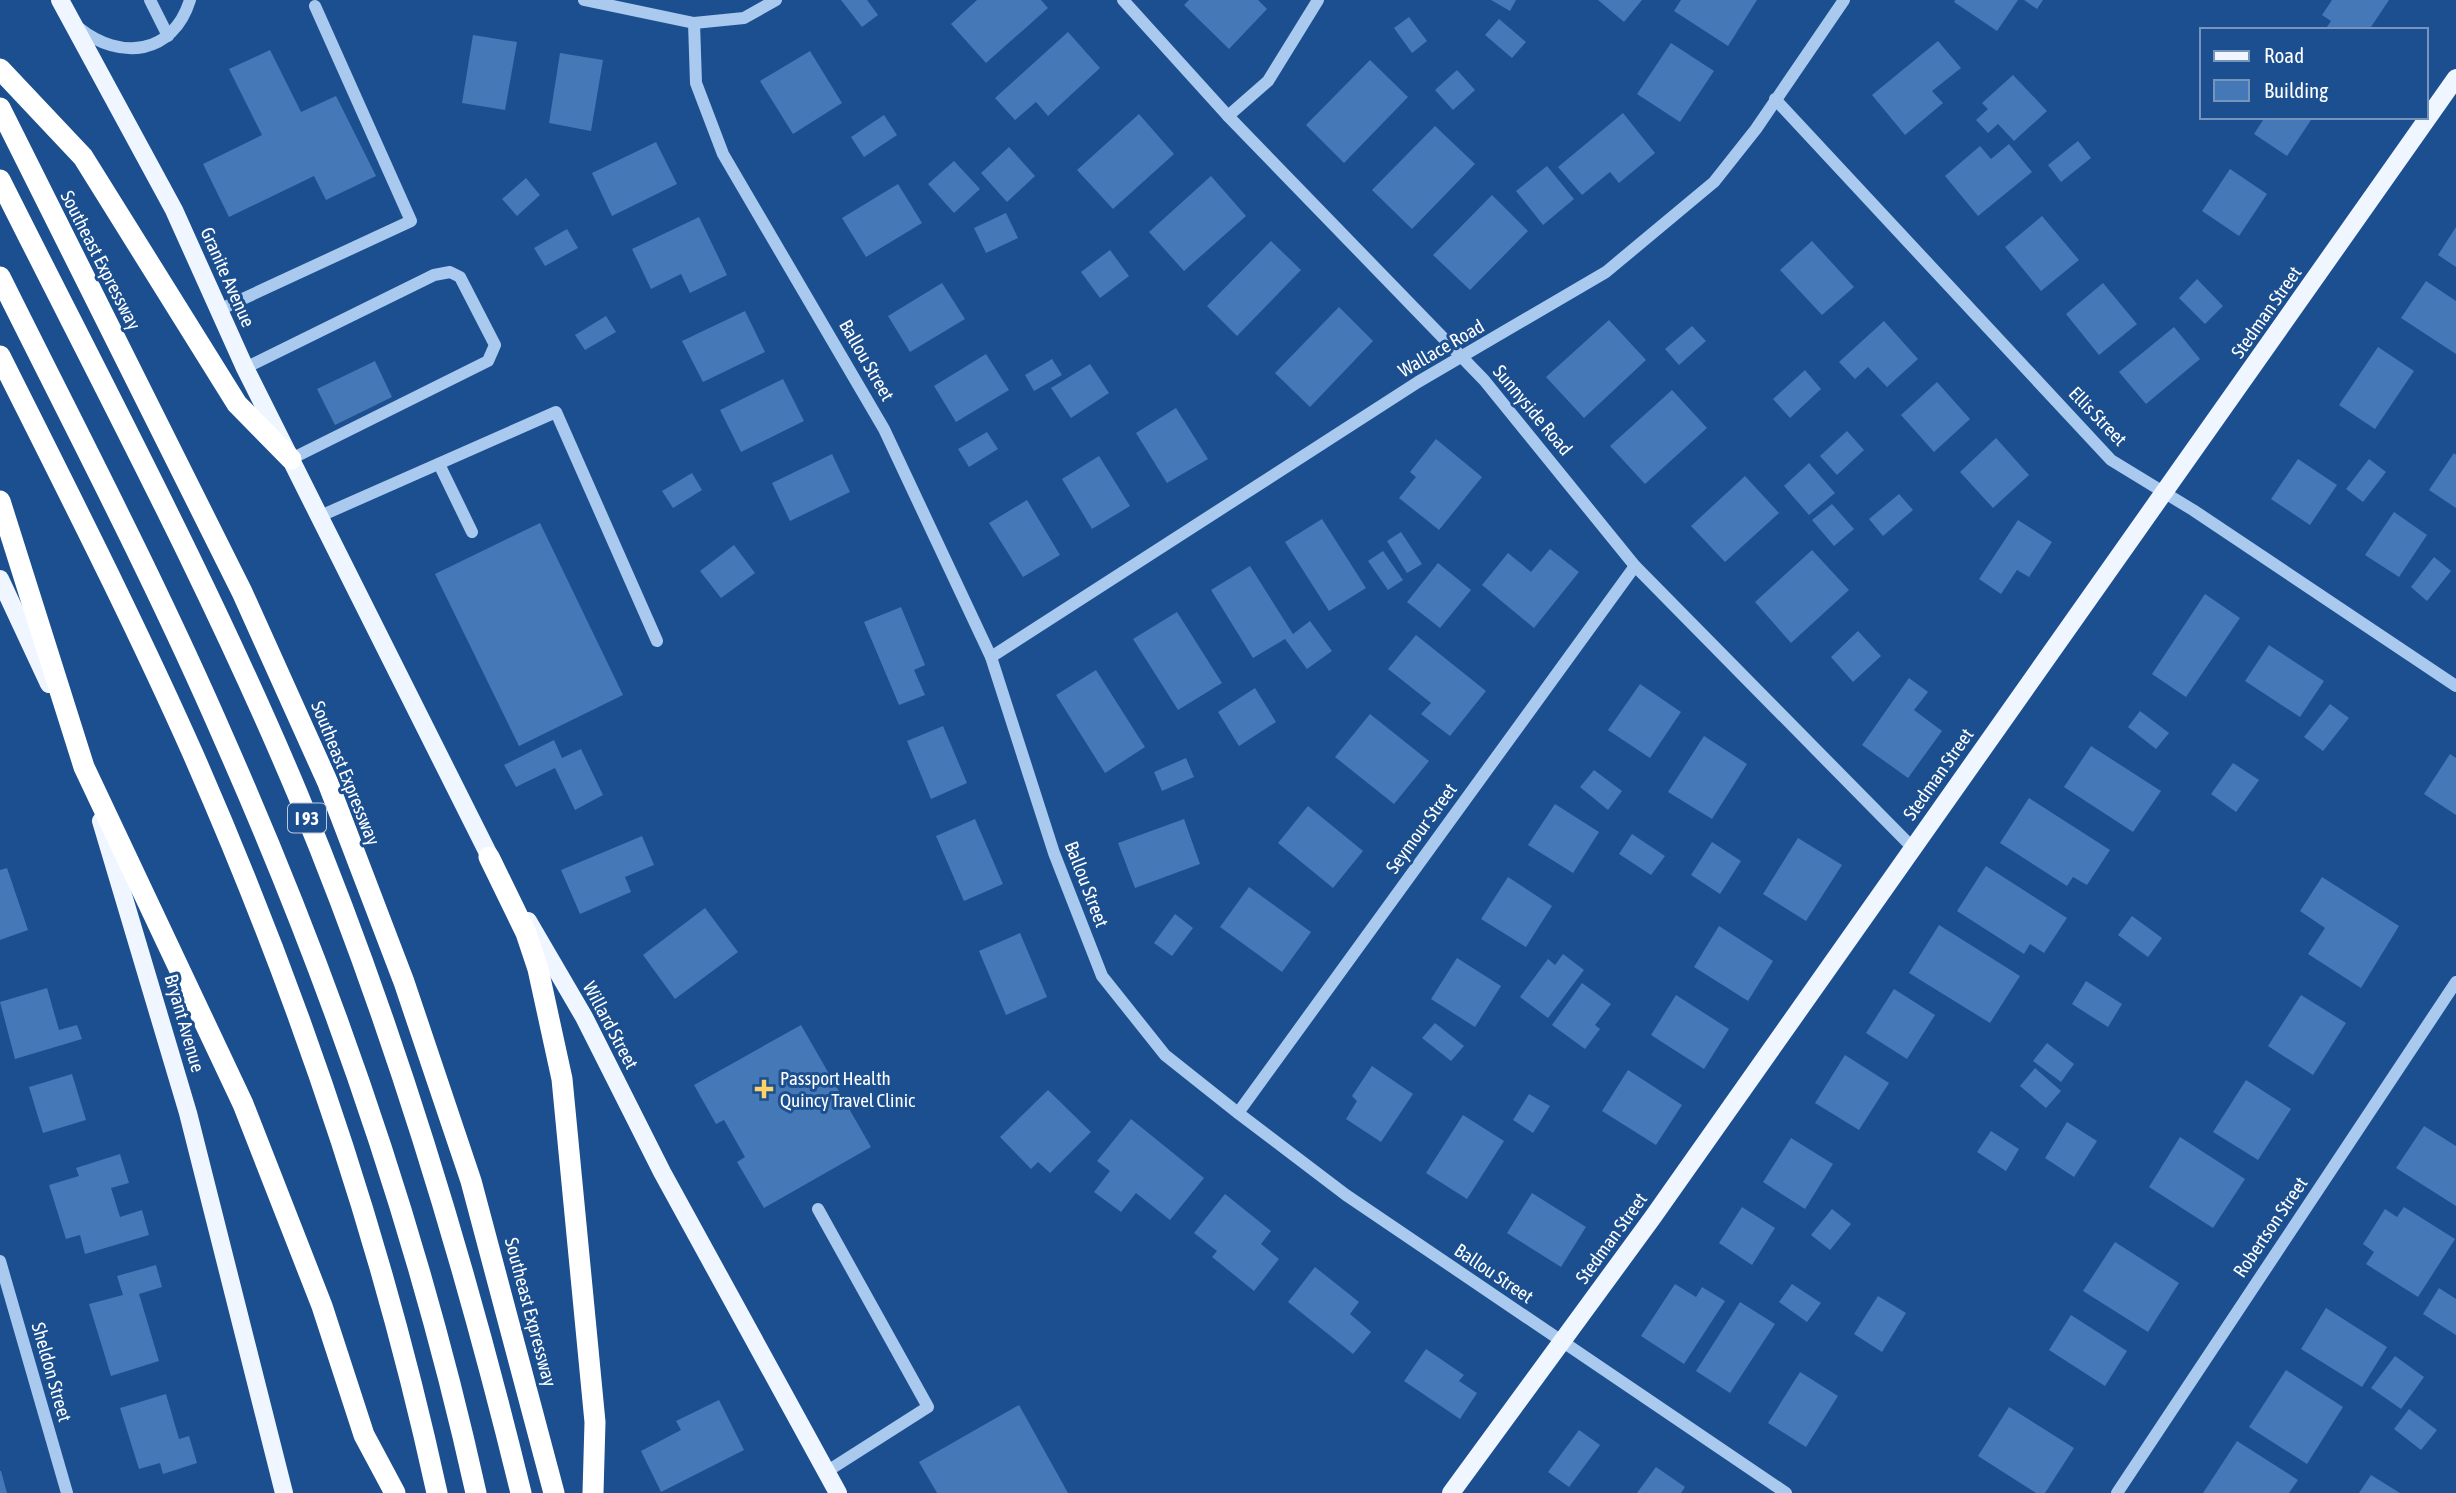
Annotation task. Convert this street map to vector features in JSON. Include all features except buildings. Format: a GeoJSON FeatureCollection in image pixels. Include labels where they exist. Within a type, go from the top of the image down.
{"type":"FeatureCollection","features":[{"type":"Feature","properties":{"kind":"highway"},"geometry":{"type":"LineString","coordinates":[[0,69],[83,157],[237,404],[291,459]]}},
{"type":"Feature","properties":{"kind":"highway","name":"Southeast Expressway"},"geometry":{"type":"LineString","coordinates":[[0,108],[242,592],[332,794],[404,982],[471,1181],[524,1371],[554,1493]]}},
{"type":"Feature","properties":{"kind":"highway","name":"I 93"},"geometry":{"type":"LineString","coordinates":[[0,180],[212,606],[298,795],[373,993],[420,1129],[479,1328],[521,1493]]}},
{"type":"Feature","properties":{"kind":"highway","name":"I 93"},"geometry":{"type":"LineString","coordinates":[[0,277],[194,670],[299,921],[352,1064],[413,1253],[476,1493]]}},
{"type":"Feature","properties":{"kind":"highway"},"geometry":{"type":"LineString","coordinates":[[0,356],[161,684],[219,816],[270,945],[319,1076],[375,1251],[416,1398],[438,1493]]}},
{"type":"Feature","properties":{"kind":"highway"},"geometry":{"type":"LineString","coordinates":[[0,501],[83,767],[243,1104],[322,1306],[365,1436],[395,1493]]}},
{"type":"Feature","properties":{"kind":"highway"},"geometry":{"type":"LineString","coordinates":[[489,857],[526,933],[538,969],[562,1079],[594,1422],[593,1493]]}},
{"type":"Feature","properties":{"kind":"main road","name":"Granite Avenue"},"geometry":{"type":"LineString","coordinates":[[60,0],[174,210],[221,309],[245,368],[348,577]]}},
{"type":"Feature","properties":{"kind":"main road","name":"Stedman Street"},"geometry":{"type":"LineString","coordinates":[[2428,118],[2456,78]]}},
{"type":"Feature","properties":{"kind":"main road","name":"Stedman Street"},"geometry":{"type":"LineString","coordinates":[[1451,1493],[1653,1217],[2427,119]]}},
{"type":"Feature","properties":{"kind":"main road","name":"Willard Street"},"geometry":{"type":"LineString","coordinates":[[348,577],[489,857],[584,1017],[662,1172],[838,1493]]}},
{"type":"Feature","properties":{"kind":"main road","name":"Bryant Avenue"},"geometry":{"type":"LineString","coordinates":[[0,579],[28,635],[83,767],[175,1065],[284,1493]]}},
{"type":"Feature","properties":{"kind":"street"},"geometry":{"type":"LineString","coordinates":[[150,0],[168,36]]}},
{"type":"Feature","properties":{"kind":"street"},"geometry":{"type":"LineString","coordinates":[[73,24],[107,46],[142,48],[168,36],[181,20],[190,0]]}},
{"type":"Feature","properties":{"kind":"street"},"geometry":{"type":"LineString","coordinates":[[584,0],[694,23],[744,18],[776,0]]}},
{"type":"Feature","properties":{"kind":"street","name":"Sunnyside Road"},"geometry":{"type":"LineString","coordinates":[[1123,0],[1228,116],[1415,312],[1463,358],[1635,566],[1912,847]]}},
{"type":"Feature","properties":{"kind":"street"},"geometry":{"type":"LineString","coordinates":[[1228,116],[1268,80],[1318,0]]}},
{"type":"Feature","properties":{"kind":"street","name":"Wallace Road"},"geometry":{"type":"LineString","coordinates":[[991,657],[1418,382],[1606,272],[1714,182],[1756,129],[1844,0]]}},
{"type":"Feature","properties":{"kind":"street"},"geometry":{"type":"LineString","coordinates":[[221,309],[411,221],[315,6]]}},
{"type":"Feature","properties":{"kind":"street","name":"Ballou Street"},"geometry":{"type":"LineString","coordinates":[[694,23],[696,83],[723,154],[884,429],[991,657],[1054,853],[1102,976],[1165,1055],[1346,1195],[1786,1493]]}},
{"type":"Feature","properties":{"kind":"street","name":"Ellis Street"},"geometry":{"type":"LineString","coordinates":[[1774,99],[2111,460],[2165,492],[2456,686]]}},
{"type":"Feature","properties":{"kind":"street"},"geometry":{"type":"LineString","coordinates":[[245,368],[434,275],[450,272],[460,277],[495,345],[488,361],[291,459]]}},
{"type":"Feature","properties":{"kind":"street"},"geometry":{"type":"LineString","coordinates":[[318,517],[556,412],[657,641]]}},
{"type":"Feature","properties":{"kind":"street"},"geometry":{"type":"LineString","coordinates":[[439,464],[472,532]]}},
{"type":"Feature","properties":{"kind":"street","name":"Seymour Street"},"geometry":{"type":"LineString","coordinates":[[1238,1113],[1635,566]]}},
{"type":"Feature","properties":{"kind":"street","name":"Robertson Street"},"geometry":{"type":"LineString","coordinates":[[2116,1493],[2456,982]]}},
{"type":"Feature","properties":{"kind":"street"},"geometry":{"type":"LineString","coordinates":[[818,1209],[928,1407],[826,1472]]}},
{"type":"Feature","properties":{"kind":"street","name":"Sheldon Street"},"geometry":{"type":"LineString","coordinates":[[0,1261],[67,1493]]}},
{"type":"Feature","properties":{"kind":"place","name":"Passport Health Quincy Travel Clinic"},"geometry":{"type":"Point","coordinates":[764,1089]}}]}
